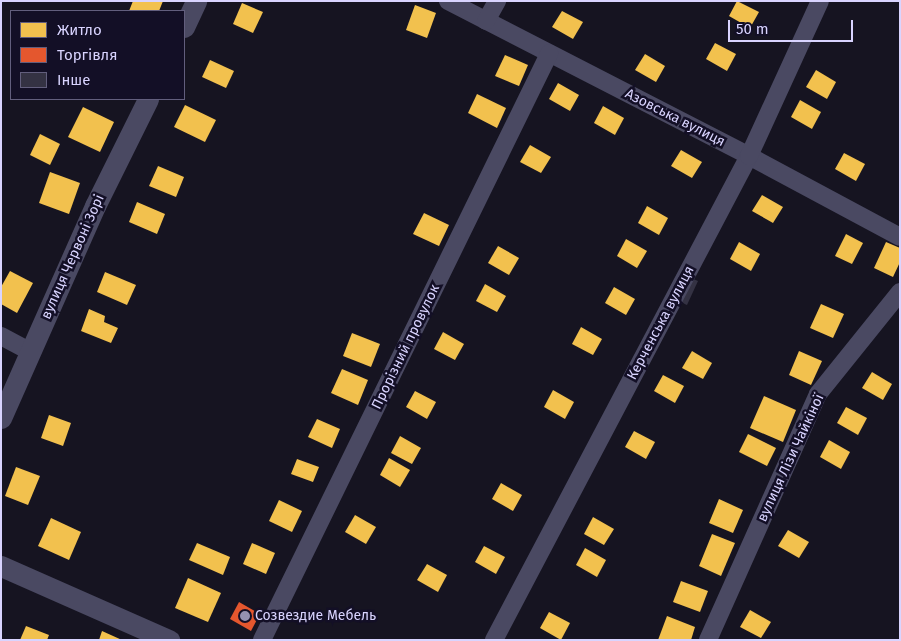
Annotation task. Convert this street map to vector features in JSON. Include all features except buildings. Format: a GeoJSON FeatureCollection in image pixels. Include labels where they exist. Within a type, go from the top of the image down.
{"type":"FeatureCollection","features":[{"type":"Feature","properties":{"kind":"street"},"geometry":{"type":"LineString","coordinates":[[185,25],[196,1]]}},
{"type":"Feature","properties":{"kind":"street","name":"Азовська вулиця"},"geometry":{"type":"LineString","coordinates":[[448,1],[749,156],[900,237]]}},
{"type":"Feature","properties":{"kind":"street"},"geometry":{"type":"LineString","coordinates":[[486,21],[497,1]]}},
{"type":"Feature","properties":{"kind":"street","name":"Керченська вулиця"},"geometry":{"type":"LineString","coordinates":[[494,640],[749,156],[820,1]]}},
{"type":"Feature","properties":{"kind":"street","name":"Прорізний провулок"},"geometry":{"type":"LineString","coordinates":[[262,640],[549,54]]}},
{"type":"Feature","properties":{"kind":"street","name":"вулиця Червоні Зорі"},"geometry":{"type":"LineString","coordinates":[[1,418],[95,206],[148,100]]}},
{"type":"Feature","properties":{"kind":"street","name":"вулиця Лізи Чайкіної"},"geometry":{"type":"LineString","coordinates":[[708,640],[818,394],[900,292]]}},
{"type":"Feature","properties":{"kind":"street"},"geometry":{"type":"LineString","coordinates":[[1,336],[31,352]]}},
{"type":"Feature","properties":{"kind":"street"},"geometry":{"type":"LineString","coordinates":[[1,566],[170,640]]}},
{"type":"Feature","properties":{"kind":"place","name":"Созвездие Мебель"},"geometry":{"type":"Point","coordinates":[245,616]}}]}
